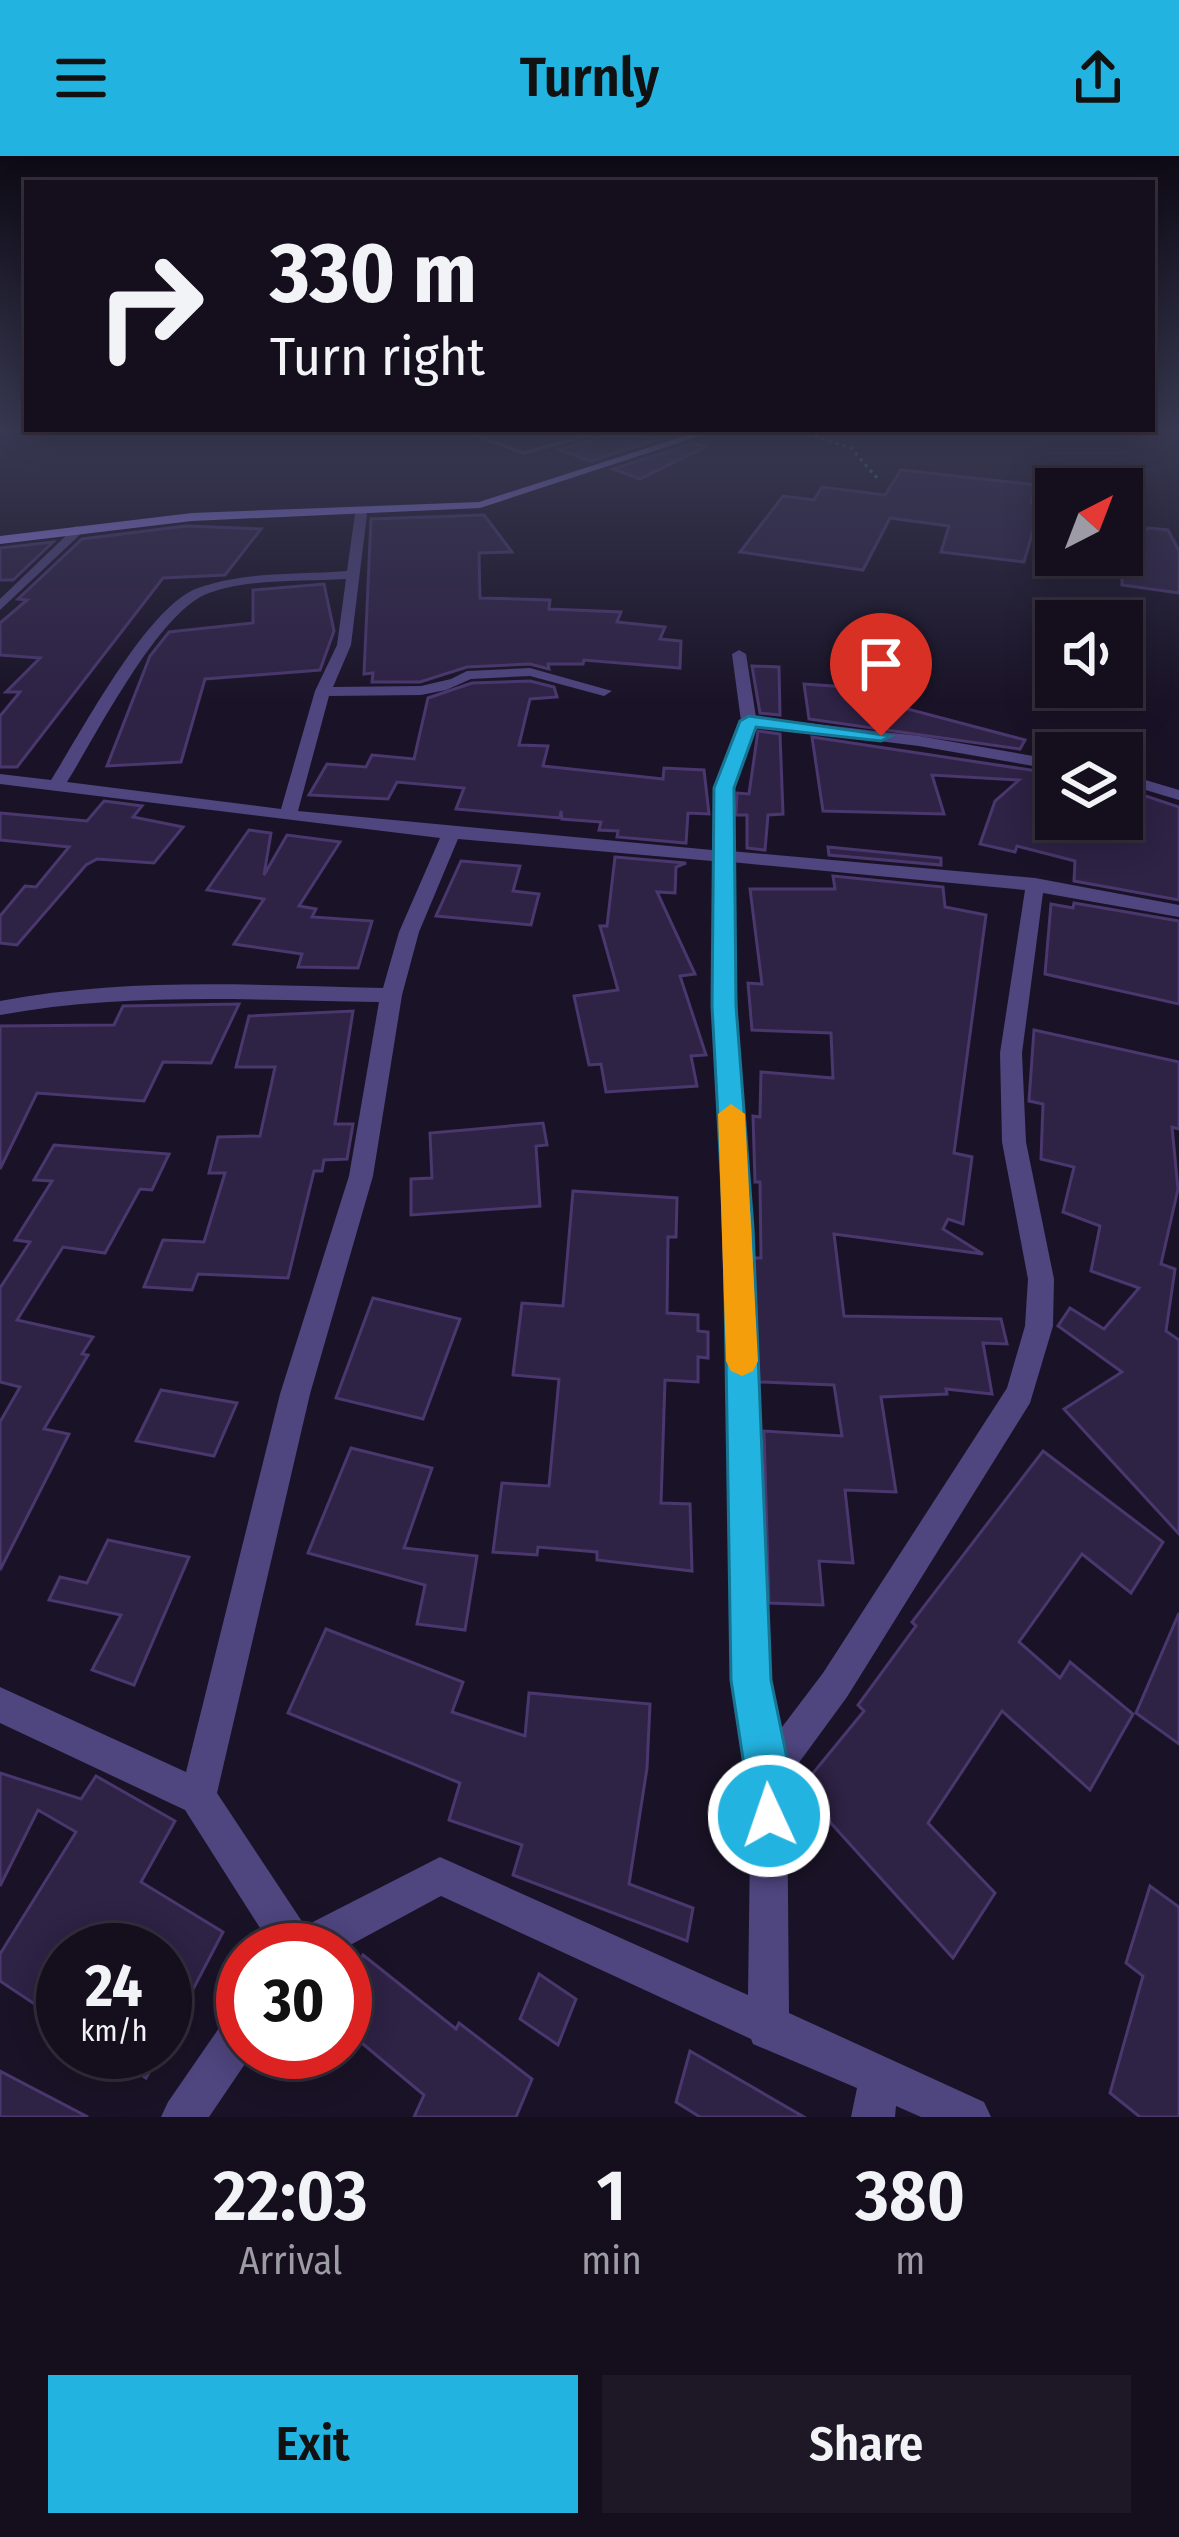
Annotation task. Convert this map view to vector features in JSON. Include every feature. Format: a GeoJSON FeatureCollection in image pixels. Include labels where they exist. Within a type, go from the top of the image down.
{"type":"FeatureCollection","features":[{"type":"Feature","properties":{"kind":"street"},"geometry":{"type":"LineString","coordinates":[[0,540],[165,521]]}},
{"type":"Feature","properties":{"kind":"street"},"geometry":{"type":"LineString","coordinates":[[288,815],[323,692],[344,645],[361,521]]}},
{"type":"Feature","properties":{"kind":"street"},"geometry":{"type":"LineString","coordinates":[[0,606],[80,529]]}},
{"type":"Feature","properties":{"kind":"street"},"geometry":{"type":"LineString","coordinates":[[57,784],[150,639],[183,600],[218,589],[354,574]]}},
{"type":"Feature","properties":{"kind":"street"},"geometry":{"type":"LineString","coordinates":[[739,654],[749,721],[724,788],[721,855],[751,1680],[770,1773],[768,2029]]}},
{"type":"Feature","properties":{"kind":"street"},"geometry":{"type":"LineString","coordinates":[[323,692],[437,688],[459,683],[466,674],[508,671],[604,691]]}},
{"type":"Feature","properties":{"kind":"street"},"geometry":{"type":"LineString","coordinates":[[749,721],[919,741],[1035,761]]}},
{"type":"Feature","properties":{"kind":"street"},"geometry":{"type":"LineString","coordinates":[[0,779],[451,834],[1035,884],[1179,911]]}},
{"type":"Feature","properties":{"kind":"street"},"geometry":{"type":"LineString","coordinates":[[1143,784],[1179,795]]}},
{"type":"Feature","properties":{"kind":"street"},"geometry":{"type":"LineString","coordinates":[[199,1797],[295,1394],[362,1175],[391,995],[409,932],[451,834]]}},
{"type":"Feature","properties":{"kind":"street"},"geometry":{"type":"LineString","coordinates":[[770,1773],[835,1684],[1020,1393],[1039,1326],[1041,1279],[1014,1142],[1011,1053],[1035,884]]}},
{"type":"Feature","properties":{"kind":"street"},"geometry":{"type":"LineString","coordinates":[[0,1008],[62,994],[127,990],[391,995]]}},
{"type":"Feature","properties":{"kind":"street"},"geometry":{"type":"LineString","coordinates":[[0,1705],[199,1797],[281,1923]]}},
{"type":"Feature","properties":{"kind":"street"},"geometry":{"type":"LineString","coordinates":[[350,1923],[440,1876],[768,2029],[876,2099],[969,2117]]}},
{"type":"Feature","properties":{"kind":"street"},"geometry":{"type":"LineString","coordinates":[[182,2117],[216,2069]]}},
{"type":"Feature","properties":{"kind":"building"},"geometry":{"type":"Polygon","coordinates":[[[371,521],[488,521],[512,552],[479,553],[480,598],[550,600],[549,609],[621,612],[617,622],[665,627],[660,639],[681,641],[680,668],[584,660],[583,664],[548,664],[549,669],[530,664],[467,667],[420,682],[372,682],[373,673],[364,674],[371,521]]]}},
{"type":"Feature","properties":{"kind":"building"},"geometry":{"type":"Polygon","coordinates":[[[764,521],[889,521],[863,570],[740,552],[764,521]]]}},
{"type":"Feature","properties":{"kind":"building"},"geometry":{"type":"Polygon","coordinates":[[[909,521],[1035,521],[1024,562],[941,552],[949,526],[909,521]]]}},
{"type":"Feature","properties":{"kind":"building"},"geometry":{"type":"Polygon","coordinates":[[[186,526],[261,529],[225,575],[163,578],[17,767],[0,767],[0,716],[20,692],[6,692],[40,658],[0,655],[0,623],[27,600],[18,599],[82,539],[186,526]]]}},
{"type":"Feature","properties":{"kind":"building"},"geometry":{"type":"Polygon","coordinates":[[[1148,528],[1168,530],[1179,551],[1179,593],[1122,585],[1122,576],[1143,576],[1143,532],[1148,528]]]}},
{"type":"Feature","properties":{"kind":"building"},"geometry":{"type":"Polygon","coordinates":[[[53,542],[13,580],[0,580],[0,548],[53,542]]]}},
{"type":"Feature","properties":{"kind":"building"},"geometry":{"type":"Polygon","coordinates":[[[324,584],[334,631],[320,670],[205,679],[181,762],[107,766],[150,656],[169,632],[253,623],[253,590],[324,584]]]}},
{"type":"Feature","properties":{"kind":"building"},"geometry":{"type":"Polygon","coordinates":[[[752,666],[779,667],[780,715],[760,713],[752,666]]]}},
{"type":"Feature","properties":{"kind":"building"},"geometry":{"type":"Polygon","coordinates":[[[530,681],[554,687],[557,697],[530,699],[519,745],[548,746],[543,766],[663,779],[664,768],[704,770],[709,814],[688,813],[686,843],[617,837],[618,831],[599,830],[601,822],[562,819],[561,811],[560,818],[456,809],[464,788],[397,782],[388,799],[309,795],[327,764],[366,767],[372,755],[414,759],[428,698],[472,683],[530,681]]]}},
{"type":"Feature","properties":{"kind":"building"},"geometry":{"type":"Polygon","coordinates":[[[804,684],[860,688],[861,694],[897,699],[896,706],[1025,740],[1020,749],[809,719],[804,684]]]}},
{"type":"Feature","properties":{"kind":"building"},"geometry":{"type":"Polygon","coordinates":[[[758,731],[780,734],[783,814],[768,815],[765,850],[747,848],[747,815],[736,815],[737,793],[749,794],[758,731]]]}},
{"type":"Feature","properties":{"kind":"building"},"geometry":{"type":"Polygon","coordinates":[[[812,737],[1035,771],[1035,840],[1143,840],[1143,795],[1179,807],[1179,900],[1074,881],[1075,861],[1017,846],[1015,852],[980,844],[995,801],[1019,780],[932,775],[944,814],[823,811],[812,737]]]}},
{"type":"Feature","properties":{"kind":"building"},"geometry":{"type":"Polygon","coordinates":[[[104,801],[142,806],[133,817],[183,827],[154,863],[97,859],[86,865],[17,945],[0,943],[0,916],[25,886],[36,887],[69,847],[0,840],[0,813],[87,821],[104,801]]]}},
{"type":"Feature","properties":{"kind":"building"},"geometry":{"type":"Polygon","coordinates":[[[249,830],[271,833],[264,875],[287,835],[340,842],[299,906],[316,909],[312,917],[372,921],[358,968],[298,967],[302,954],[234,944],[264,899],[207,890],[249,830]]]}},
{"type":"Feature","properties":{"kind":"building"},"geometry":{"type":"Polygon","coordinates":[[[828,847],[941,858],[941,865],[829,855],[828,847]]]}},
{"type":"Feature","properties":{"kind":"building"},"geometry":{"type":"Polygon","coordinates":[[[615,857],[686,863],[676,867],[675,893],[657,892],[695,974],[680,976],[706,1055],[691,1056],[697,1086],[606,1092],[601,1064],[589,1065],[574,996],[618,990],[600,926],[607,926],[615,857]]]}},
{"type":"Feature","properties":{"kind":"building"},"geometry":{"type":"Polygon","coordinates":[[[461,861],[520,866],[513,891],[539,894],[531,925],[436,916],[461,861]]]}},
{"type":"Feature","properties":{"kind":"building"},"geometry":{"type":"Polygon","coordinates":[[[833,876],[943,887],[945,907],[986,915],[954,1153],[972,1157],[963,1224],[948,1219],[943,1229],[983,1254],[834,1234],[844,1316],[1001,1319],[1007,1344],[983,1343],[992,1394],[946,1389],[947,1394],[881,1397],[896,1492],[845,1490],[853,1563],[819,1561],[823,1605],[769,1603],[764,1431],[842,1436],[834,1385],[759,1382],[753,1258],[761,1258],[760,1182],[755,1182],[753,1116],[760,1117],[761,1072],[833,1078],[831,1033],[752,1030],[748,983],[762,984],[750,889],[835,889],[833,876]]]}},
{"type":"Feature","properties":{"kind":"building"},"geometry":{"type":"Polygon","coordinates":[[[1074,903],[1179,921],[1179,1004],[1045,974],[1051,904],[1073,908],[1074,903]]]}},
{"type":"Feature","properties":{"kind":"building"},"geometry":{"type":"Polygon","coordinates":[[[239,1004],[211,1063],[163,1062],[144,1101],[37,1093],[0,1169],[0,1026],[114,1025],[123,1006],[239,1004]]]}},
{"type":"Feature","properties":{"kind":"building"},"geometry":{"type":"Polygon","coordinates":[[[353,1011],[335,1124],[353,1124],[347,1159],[324,1160],[322,1171],[314,1171],[288,1278],[198,1274],[192,1290],[144,1287],[163,1240],[204,1242],[225,1173],[209,1173],[218,1137],[260,1136],[275,1067],[236,1067],[249,1016],[353,1011]]]}},
{"type":"Feature","properties":{"kind":"building"},"geometry":{"type":"Polygon","coordinates":[[[1034,1030],[1179,1062],[1179,1129],[1172,1127],[1178,1189],[1161,1264],[1175,1269],[1166,1331],[1179,1340],[1179,1534],[1064,1409],[1122,1372],[1058,1326],[1070,1308],[1104,1329],[1139,1288],[1091,1271],[1100,1226],[1063,1212],[1074,1167],[1041,1159],[1043,1104],[1029,1101],[1034,1030]]]}},
{"type":"Feature","properties":{"kind":"building"},"geometry":{"type":"Polygon","coordinates":[[[543,1123],[547,1145],[536,1146],[540,1206],[411,1215],[411,1179],[432,1178],[430,1133],[543,1123]]]}},
{"type":"Feature","properties":{"kind":"building"},"geometry":{"type":"Polygon","coordinates":[[[54,1145],[169,1154],[152,1190],[140,1189],[105,1253],[63,1247],[17,1320],[93,1337],[82,1354],[88,1355],[44,1429],[69,1434],[0,1570],[0,1422],[20,1387],[0,1382],[0,1288],[30,1242],[15,1240],[52,1181],[34,1180],[54,1145]]]}},
{"type":"Feature","properties":{"kind":"building"},"geometry":{"type":"Polygon","coordinates":[[[573,1191],[677,1198],[676,1237],[668,1237],[667,1313],[698,1315],[698,1331],[708,1332],[708,1358],[698,1357],[698,1382],[665,1380],[661,1503],[690,1504],[692,1571],[597,1560],[597,1552],[538,1547],[537,1555],[493,1552],[502,1483],[549,1486],[559,1379],[513,1375],[522,1303],[563,1306],[573,1191]]]}},
{"type":"Feature","properties":{"kind":"building"},"geometry":{"type":"Polygon","coordinates":[[[373,1298],[460,1319],[423,1419],[336,1398],[373,1298]]]}},
{"type":"Feature","properties":{"kind":"building"},"geometry":{"type":"Polygon","coordinates":[[[161,1390],[237,1403],[214,1456],[136,1441],[161,1390]]]}},
{"type":"Feature","properties":{"kind":"building"},"geometry":{"type":"Polygon","coordinates":[[[351,1448],[432,1468],[404,1548],[477,1556],[465,1630],[417,1624],[425,1585],[308,1553],[351,1448]]]}},
{"type":"Feature","properties":{"kind":"building"},"geometry":{"type":"Polygon","coordinates":[[[1043,1451],[1163,1542],[1131,1593],[1082,1554],[1019,1642],[1060,1678],[1070,1662],[1133,1714],[1090,1790],[1002,1711],[928,1823],[995,1893],[953,1958],[800,1789],[864,1711],[858,1705],[916,1626],[912,1622],[1043,1451]]]}},
{"type":"Feature","properties":{"kind":"building"},"geometry":{"type":"Polygon","coordinates":[[[108,1540],[189,1557],[134,1685],[92,1670],[121,1615],[49,1600],[60,1577],[87,1583],[108,1540]]]}},
{"type":"Feature","properties":{"kind":"building"},"geometry":{"type":"Polygon","coordinates":[[[1179,1613],[1179,1744],[1136,1713],[1179,1613]]]}},
{"type":"Feature","properties":{"kind":"building"},"geometry":{"type":"Polygon","coordinates":[[[326,1629],[463,1682],[452,1712],[525,1736],[529,1693],[650,1704],[647,1768],[629,1884],[693,1908],[687,1941],[513,1875],[522,1845],[449,1820],[460,1783],[288,1713],[326,1629]]]}},
{"type":"Feature","properties":{"kind":"building"},"geometry":{"type":"Polygon","coordinates":[[[0,1773],[81,1799],[96,1776],[175,1821],[141,1882],[216,1928],[216,1945],[192,1991],[192,1923],[36,1923],[36,2005],[0,1981],[0,1954],[76,1832],[38,1810],[0,1886],[0,1773]]]}},
{"type":"Feature","properties":{"kind":"building"},"geometry":{"type":"Polygon","coordinates":[[[1150,1886],[1179,1907],[1179,2117],[1140,2117],[1110,2093],[1143,1976],[1126,1963],[1150,1886]]]}},
{"type":"Feature","properties":{"kind":"building"},"geometry":{"type":"Polygon","coordinates":[[[372,1962],[456,2029],[459,2023],[532,2079],[516,2117],[414,2117],[424,2095],[372,2052],[372,1962]]]}},
{"type":"Feature","properties":{"kind":"building"},"geometry":{"type":"Polygon","coordinates":[[[539,1974],[576,1999],[558,2045],[520,2019],[539,1974]]]}},
{"type":"Feature","properties":{"kind":"building"},"geometry":{"type":"Polygon","coordinates":[[[690,2051],[804,2117],[700,2117],[676,2102],[690,2051]]]}},
{"type":"Feature","properties":{"kind":"building"},"geometry":{"type":"Polygon","coordinates":[[[0,2071],[88,2117],[0,2117],[0,2071]]]}},
{"type":"Feature","properties":{"kind":"slow traffic"},"geometry":{"type":"LineString","coordinates":[[731,1114],[742,1361]]}},
{"type":"Feature","properties":{"kind":"route"},"geometry":{"type":"LineString","coordinates":[[769,1816],[770,1773],[751,1680],[739,1228],[724,1006],[724,788],[749,721],[881,736]]}}]}
